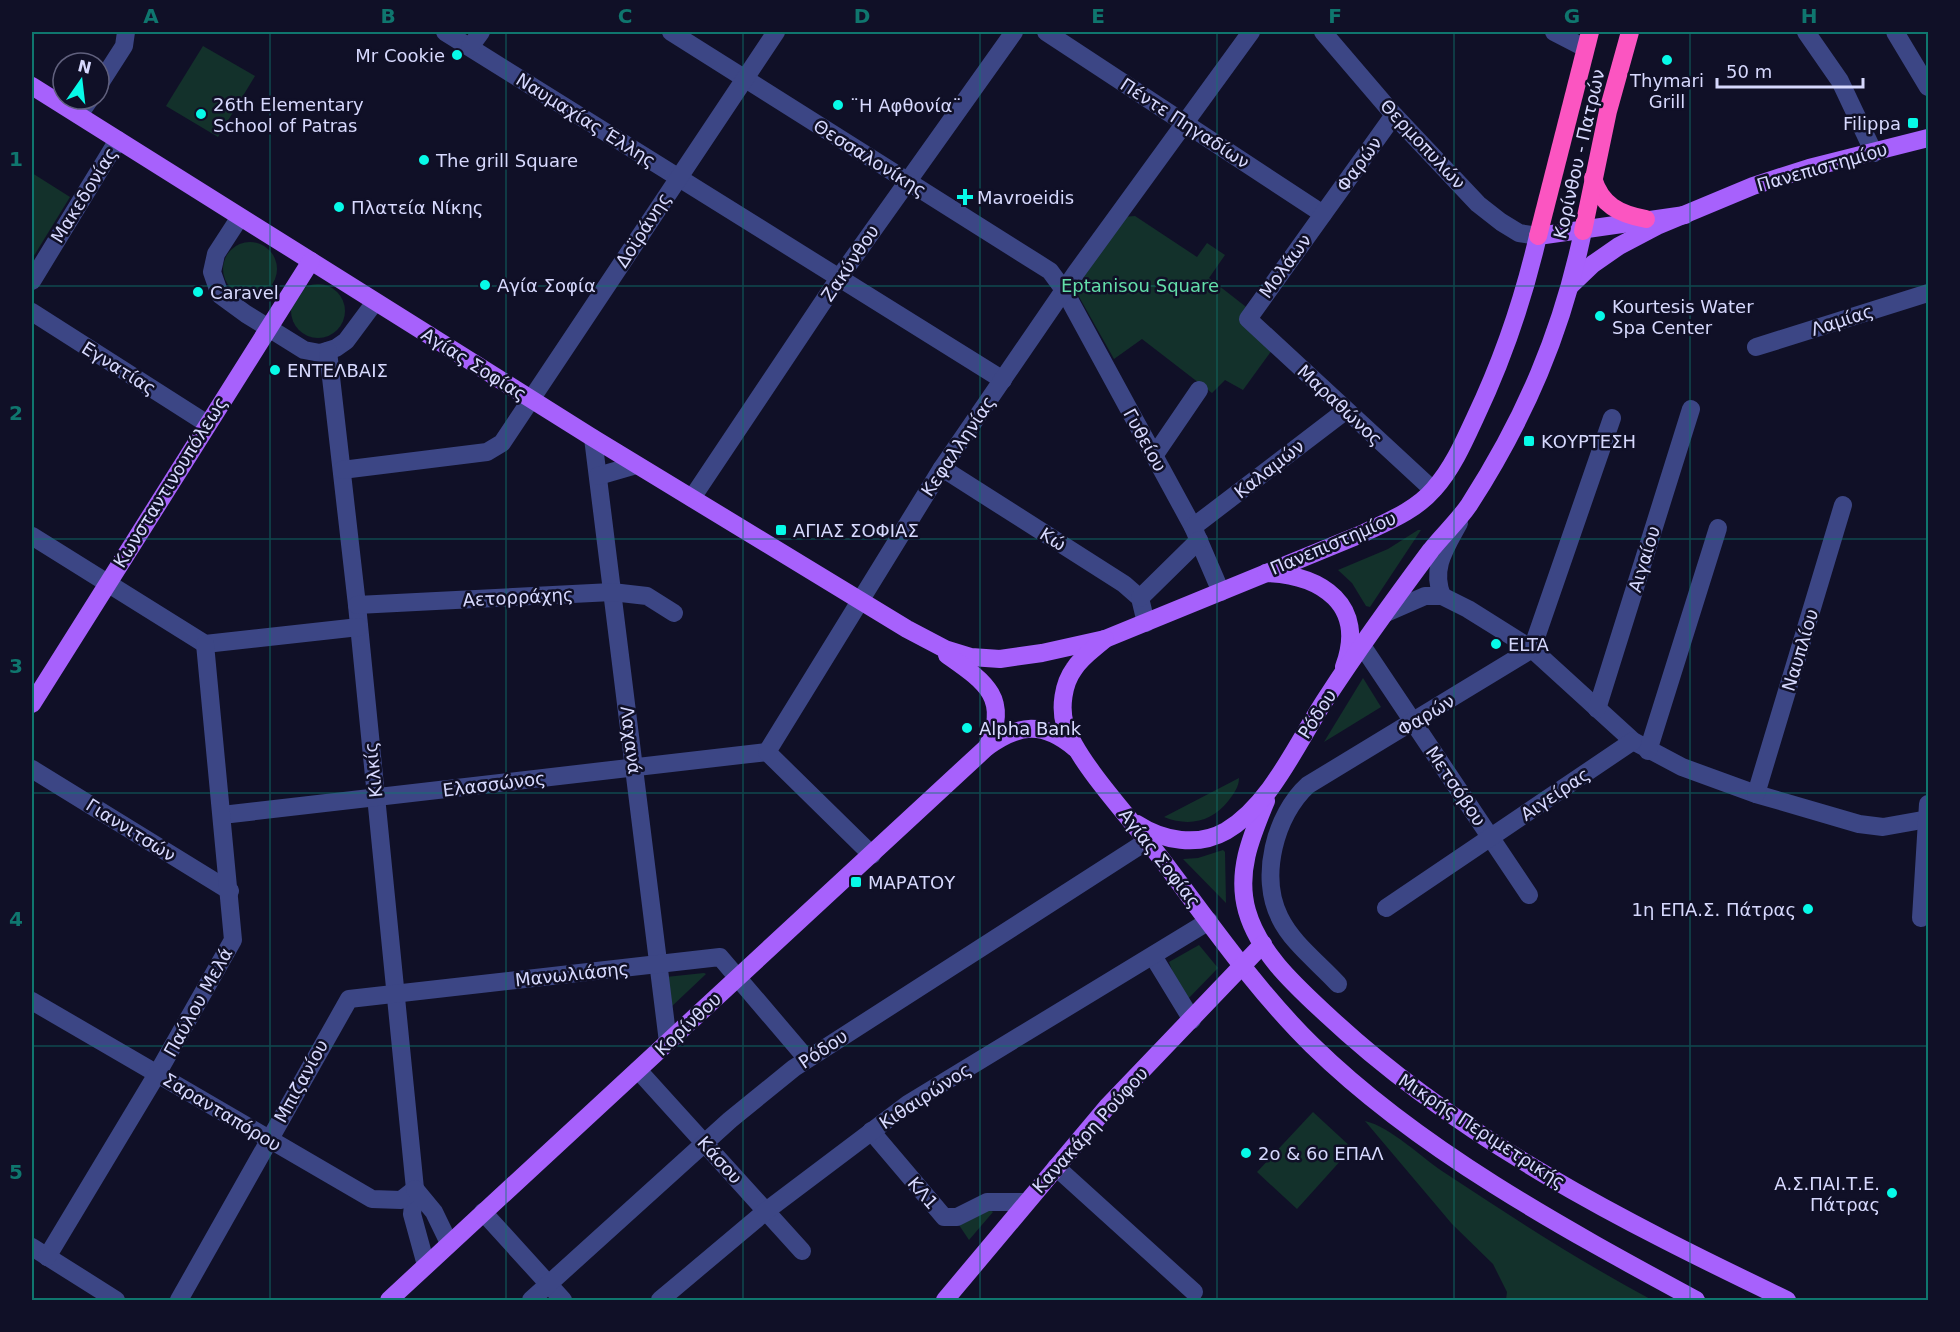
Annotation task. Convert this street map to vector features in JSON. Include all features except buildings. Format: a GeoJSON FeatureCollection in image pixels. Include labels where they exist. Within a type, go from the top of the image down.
{"type":"FeatureCollection","features":[{"type":"Feature","properties":{"kind":"highway","name":"Κορίνθου - Πατρών"},"geometry":{"type":"LineString","coordinates":[[1583,231],[1593,178],[1630,32]]}},
{"type":"Feature","properties":{"kind":"highway","name":"Κορίνθου - Πατρών"},"geometry":{"type":"LineString","coordinates":[[1538,236],[1588,40]]}},
{"type":"Feature","properties":{"kind":"highway"},"geometry":{"type":"LineString","coordinates":[[1593,178],[1599,194],[1607,204],[1631,216],[1646,219]]}},
{"type":"Feature","properties":{"kind":"main road","name":"Αγίας Σοφίας"},"geometry":{"type":"LineString","coordinates":[[32,86],[636,465],[919,636]]}},
{"type":"Feature","properties":{"kind":"main road","name":"Πανεπιστημίου"},"geometry":{"type":"LineString","coordinates":[[1468,507],[1534,391],[1569,286],[1593,264],[1619,246],[1685,215],[1773,179],[1929,138]]}},
{"type":"Feature","properties":{"kind":"main road","name":"Πανεπιστημίου"},"geometry":{"type":"LineString","coordinates":[[1105,639],[1382,524],[1417,504],[1444,477],[1469,432],[1506,350],[1522,304],[1538,236],[1685,215]]}},
{"type":"Feature","properties":{"kind":"main road","name":"Κορίνθου - Πατρών"},"geometry":{"type":"LineString","coordinates":[[1569,286],[1583,231]]}},
{"type":"Feature","properties":{"kind":"main road","name":"Κωνσταντινουπόλεως"},"geometry":{"type":"LineString","coordinates":[[32,704],[206,423],[311,261]]}},
{"type":"Feature","properties":{"kind":"main road","name":"Ρόδου"},"geometry":{"type":"LineString","coordinates":[[1128,816],[1156,834],[1179,840],[1205,840],[1226,831],[1243,818],[1273,785],[1330,692],[1437,542],[1468,507]]}},
{"type":"Feature","properties":{"kind":"main road"},"geometry":{"type":"LineString","coordinates":[[1260,574],[1309,580],[1331,592],[1343,608],[1348,625],[1348,649],[1343,669],[1330,692]]}},
{"type":"Feature","properties":{"kind":"main road"},"geometry":{"type":"LineString","coordinates":[[919,636],[945,650],[990,659],[1018,657],[1105,639]]}},
{"type":"Feature","properties":{"kind":"main road"},"geometry":{"type":"LineString","coordinates":[[919,636],[986,685],[997,713],[995,730],[987,747]]}},
{"type":"Feature","properties":{"kind":"main road"},"geometry":{"type":"LineString","coordinates":[[1078,750],[1064,718],[1067,682],[1075,667],[1105,639]]}},
{"type":"Feature","properties":{"kind":"main road","name":"Κορίνθου"},"geometry":{"type":"LineString","coordinates":[[389,1300],[987,747],[1004,734],[1032,728],[1058,735],[1078,750]]}},
{"type":"Feature","properties":{"kind":"main road","name":"Αγίας Σοφίας"},"geometry":{"type":"LineString","coordinates":[[1078,750],[1244,965]]}},
{"type":"Feature","properties":{"kind":"main road","name":"Μικρής Περιμετρικής"},"geometry":{"type":"LineString","coordinates":[[1273,785],[1251,838],[1243,878],[1247,912],[1263,944],[1303,992],[1362,1047],[1448,1113],[1584,1197],[1686,1252],[1787,1300]]}},
{"type":"Feature","properties":{"kind":"main road","name":"Κανακάρη Ρούφου"},"geometry":{"type":"LineString","coordinates":[[945,1300],[1107,1107],[1263,944]]}},
{"type":"Feature","properties":{"kind":"main road","name":"Μικρής Περιμετρικής"},"geometry":{"type":"LineString","coordinates":[[1244,965],[1305,1038],[1383,1106],[1503,1189],[1696,1300]]}},
{"type":"Feature","properties":{"kind":"street"},"geometry":{"type":"LineString","coordinates":[[111,66],[124,46],[126,32]]}},
{"type":"Feature","properties":{"kind":"street","name":"Ναυμαχίας Έλλης"},"geometry":{"type":"LineString","coordinates":[[446,32],[1003,380]]}},
{"type":"Feature","properties":{"kind":"street"},"geometry":{"type":"LineString","coordinates":[[470,47],[481,32]]}},
{"type":"Feature","properties":{"kind":"street","name":"Θεσσαλονίκης"},"geometry":{"type":"LineString","coordinates":[[671,32],[1050,271],[1064,290]]}},
{"type":"Feature","properties":{"kind":"street","name":"Δοϊράνης"},"geometry":{"type":"LineString","coordinates":[[342,470],[487,452],[502,443],[743,78],[776,32]]}},
{"type":"Feature","properties":{"kind":"street","name":"Ζακύνθου"},"geometry":{"type":"LineString","coordinates":[[692,498],[839,278],[1014,32]]}},
{"type":"Feature","properties":{"kind":"street","name":"Πέντε Πηγαδίων"},"geometry":{"type":"LineString","coordinates":[[1047,32],[1323,214]]}},
{"type":"Feature","properties":{"kind":"street","name":"Κεφαλληνίας"},"geometry":{"type":"LineString","coordinates":[[767,752],[942,468],[1064,290],[1251,32]]}},
{"type":"Feature","properties":{"kind":"street","name":"Θερμοπυλών"},"geometry":{"type":"LineString","coordinates":[[1323,32],[1394,114],[1478,204],[1500,222],[1519,233],[1538,236]]}},
{"type":"Feature","properties":{"kind":"street"},"geometry":{"type":"LineString","coordinates":[[1554,32],[1588,40]]}},
{"type":"Feature","properties":{"kind":"street"},"geometry":{"type":"LineString","coordinates":[[1806,32],[1840,81],[1874,153]]}},
{"type":"Feature","properties":{"kind":"street"},"geometry":{"type":"LineString","coordinates":[[1895,32],[1929,87]]}},
{"type":"Feature","properties":{"kind":"street"},"geometry":{"type":"LineString","coordinates":[[79,116],[82,111]]}},
{"type":"Feature","properties":{"kind":"street","name":"Φαρών"},"geometry":{"type":"LineString","coordinates":[[1323,214],[1394,114]]}},
{"type":"Feature","properties":{"kind":"street","name":"Μακεδονίας"},"geometry":{"type":"LineString","coordinates":[[32,281],[118,140]]}},
{"type":"Feature","properties":{"kind":"street","name":"Μολάων"},"geometry":{"type":"LineString","coordinates":[[1248,319],[1323,214]]}},
{"type":"Feature","properties":{"kind":"street"},"geometry":{"type":"LineString","coordinates":[[240,217],[214,258],[215,286],[231,304],[267,327],[304,350],[316,353],[328,351],[349,338],[375,302]]}},
{"type":"Feature","properties":{"kind":"street","name":"Γυθείου"},"geometry":{"type":"LineString","coordinates":[[1064,290],[1196,533],[1221,592]]}},
{"type":"Feature","properties":{"kind":"street","name":"Λαμίας"},"geometry":{"type":"LineString","coordinates":[[1756,347],[1929,293]]}},
{"type":"Feature","properties":{"kind":"street","name":"Εγνατίας"},"geometry":{"type":"LineString","coordinates":[[32,312],[206,423]]}},
{"type":"Feature","properties":{"kind":"street","name":"Μαραθώνος"},"geometry":{"type":"LineString","coordinates":[[1248,319],[1433,490]]}},
{"type":"Feature","properties":{"kind":"street","name":"Κιλκίς"},"geometry":{"type":"LineString","coordinates":[[328,351],[357,605],[416,1190],[412,1214],[426,1265]]}},
{"type":"Feature","properties":{"kind":"street"},"geometry":{"type":"LineString","coordinates":[[1154,456],[1199,390]]}},
{"type":"Feature","properties":{"kind":"street","name":"Αιγαίου"},"geometry":{"type":"LineString","coordinates":[[1597,709],[1691,409]]}},
{"type":"Feature","properties":{"kind":"street","name":"Καλαμών"},"geometry":{"type":"LineString","coordinates":[[1140,598],[1196,533],[1345,411]]}},
{"type":"Feature","properties":{"kind":"street"},"geometry":{"type":"LineString","coordinates":[[1533,650],[1612,418]]}},
{"type":"Feature","properties":{"kind":"street","name":"Λαχανά"},"geometry":{"type":"LineString","coordinates":[[593,438],[668,1042]]}},
{"type":"Feature","properties":{"kind":"street"},"geometry":{"type":"LineString","coordinates":[[598,476],[636,465]]}},
{"type":"Feature","properties":{"kind":"street","name":"Κώ"},"geometry":{"type":"LineString","coordinates":[[942,468],[1124,584],[1140,598]]}},
{"type":"Feature","properties":{"kind":"street","name":"Ναυπλίου"},"geometry":{"type":"LineString","coordinates":[[1756,794],[1844,505]]}},
{"type":"Feature","properties":{"kind":"street"},"geometry":{"type":"LineString","coordinates":[[1442,597],[1437,580],[1438,563],[1468,507]]}},
{"type":"Feature","properties":{"kind":"street"},"geometry":{"type":"LineString","coordinates":[[1641,746],[1718,528]]}},
{"type":"Feature","properties":{"kind":"street"},"geometry":{"type":"LineString","coordinates":[[32,536],[205,644],[359,627]]}},
{"type":"Feature","properties":{"kind":"street","name":"Αετορράχης"},"geometry":{"type":"LineString","coordinates":[[357,605],[612,592],[647,596],[674,613]]}},
{"type":"Feature","properties":{"kind":"street"},"geometry":{"type":"LineString","coordinates":[[1386,613],[1425,597],[1442,597],[1485,618],[1533,650],[1641,746],[1682,767],[1756,794],[1859,824],[1883,827],[1928,814],[1920,918]]}},
{"type":"Feature","properties":{"kind":"street"},"geometry":{"type":"LineString","coordinates":[[1140,598],[1146,623]]}},
{"type":"Feature","properties":{"kind":"street","name":"Παύλου Μελά"},"geometry":{"type":"LineString","coordinates":[[39,1252],[157,1074],[233,940],[205,644]]}},
{"type":"Feature","properties":{"kind":"street","name":"Μετσόβου"},"geometry":{"type":"LineString","coordinates":[[1363,647],[1529,895]]}},
{"type":"Feature","properties":{"kind":"street","name":"Φαρών"},"geometry":{"type":"LineString","coordinates":[[1338,984],[1283,923],[1273,892],[1273,860],[1279,831],[1292,804],[1308,785],[1533,650]]}},
{"type":"Feature","properties":{"kind":"street","name":"Αιγείρας"},"geometry":{"type":"LineString","coordinates":[[1386,908],[1491,837],[1641,746]]}},
{"type":"Feature","properties":{"kind":"street"},"geometry":{"type":"LineString","coordinates":[[767,752],[872,855]]}},
{"type":"Feature","properties":{"kind":"street","name":"Ελασσώνος"},"geometry":{"type":"LineString","coordinates":[[222,815],[767,752]]}},
{"type":"Feature","properties":{"kind":"street","name":"Γιαννιτσών"},"geometry":{"type":"LineString","coordinates":[[32,768],[230,891]]}},
{"type":"Feature","properties":{"kind":"street","name":"Ρόδου"},"geometry":{"type":"LineString","coordinates":[[531,1300],[705,1143],[760,1095],[807,1059],[1147,841]]}},
{"type":"Feature","properties":{"kind":"street","name":"Κιθαιρώνος"},"geometry":{"type":"LineString","coordinates":[[660,1300],[766,1211],[870,1131],[944,1082],[1209,921]]}},
{"type":"Feature","properties":{"kind":"street"},"geometry":{"type":"LineString","coordinates":[[1263,944],[1283,923]]}},
{"type":"Feature","properties":{"kind":"street"},"geometry":{"type":"LineString","coordinates":[[1153,956],[1192,1020]]}},
{"type":"Feature","properties":{"kind":"street","name":"Μανωλιάσης"},"geometry":{"type":"LineString","coordinates":[[396,993],[720,957],[739,977]]}},
{"type":"Feature","properties":{"kind":"street"},"geometry":{"type":"LineString","coordinates":[[739,977],[807,1059]]}},
{"type":"Feature","properties":{"kind":"street","name":"Μπιζανίου"},"geometry":{"type":"LineString","coordinates":[[179,1300],[346,1001],[396,993]]}},
{"type":"Feature","properties":{"kind":"street","name":"Σαρανταπόρου"},"geometry":{"type":"LineString","coordinates":[[32,1001],[372,1199],[401,1200],[416,1190]]}},
{"type":"Feature","properties":{"kind":"street","name":"Κάσου"},"geometry":{"type":"LineString","coordinates":[[638,1070],[802,1251]]}},
{"type":"Feature","properties":{"kind":"street","name":"ΚΛ1"},"geometry":{"type":"LineString","coordinates":[[870,1131],[944,1217],[957,1217],[987,1202],[1026,1202]]}},
{"type":"Feature","properties":{"kind":"street"},"geometry":{"type":"LineString","coordinates":[[1056,1167],[1194,1292]]}},
{"type":"Feature","properties":{"kind":"street"},"geometry":{"type":"LineString","coordinates":[[416,1190],[434,1212],[449,1243]]}},
{"type":"Feature","properties":{"kind":"street"},"geometry":{"type":"LineString","coordinates":[[483,1212],[563,1300]]}},
{"type":"Feature","properties":{"kind":"street"},"geometry":{"type":"LineString","coordinates":[[39,1252],[116,1300]]}},
{"type":"Feature","properties":{"kind":"green space"},"geometry":{"type":"Polygon","coordinates":[[[203,46],[255,76],[218,137],[166,106],[203,46]]]}},
{"type":"Feature","properties":{"kind":"green space"},"geometry":{"type":"Polygon","coordinates":[[[32,173],[70,197],[32,259],[32,173]]]}},
{"type":"Feature","properties":{"kind":"green space","name":"Eptanisou Square"},"geometry":{"type":"Polygon","coordinates":[[[1135,216],[1197,257],[1207,243],[1225,255],[1209,278],[1250,310],[1272,350],[1243,390],[1225,380],[1212,393],[1142,339],[1114,359],[1073,286],[1122,217],[1135,216]]]}},
{"type":"Feature","properties":{"kind":"green space"},"geometry":{"type":"Polygon","coordinates":[[[245,242],[255,242],[265,246],[273,254],[277,269],[273,284],[265,292],[255,296],[245,296],[235,292],[227,284],[223,274],[223,264],[227,254],[235,246],[245,242]]]}},
{"type":"Feature","properties":{"kind":"green space"},"geometry":{"type":"Polygon","coordinates":[[[318,284],[328,286],[337,292],[343,301],[345,311],[343,321],[337,330],[328,336],[318,338],[308,336],[299,330],[293,321],[291,311],[293,301],[299,292],[308,286],[318,284]]]}},
{"type":"Feature","properties":{"kind":"green space"},"geometry":{"type":"Polygon","coordinates":[[[1421,530],[1370,607],[1366,606],[1352,583],[1338,570],[1388,549],[1421,530]]]}},
{"type":"Feature","properties":{"kind":"green space"},"geometry":{"type":"Polygon","coordinates":[[[1363,678],[1381,707],[1324,742],[1363,678]]]}},
{"type":"Feature","properties":{"kind":"green space"},"geometry":{"type":"Polygon","coordinates":[[[1239,778],[1237,787],[1229,800],[1208,818],[1182,822],[1164,817],[1239,778]]]}},
{"type":"Feature","properties":{"kind":"green space"},"geometry":{"type":"Polygon","coordinates":[[[1223,850],[1225,852],[1226,903],[1183,859],[1198,858],[1223,850]]]}},
{"type":"Feature","properties":{"kind":"green space"},"geometry":{"type":"Polygon","coordinates":[[[1199,945],[1218,968],[1184,1003],[1169,962],[1199,945]]]}},
{"type":"Feature","properties":{"kind":"green space"},"geometry":{"type":"Polygon","coordinates":[[[706,974],[670,1008],[666,977],[706,974]]]}},
{"type":"Feature","properties":{"kind":"green space"},"geometry":{"type":"Polygon","coordinates":[[[1313,1112],[1352,1148],[1297,1209],[1257,1172],[1313,1112]]]}},
{"type":"Feature","properties":{"kind":"green space"},"geometry":{"type":"Polygon","coordinates":[[[1365,1121],[1396,1136],[1445,1173],[1547,1239],[1652,1300],[1506,1300],[1507,1292],[1493,1264],[1452,1224],[1365,1121]]]}},
{"type":"Feature","properties":{"kind":"green space"},"geometry":{"type":"Polygon","coordinates":[[[987,1208],[993,1212],[969,1240],[957,1222],[987,1208]]]}},
{"type":"Feature","properties":{"kind":"place","name":"Mr Cookie"},"geometry":{"type":"Point","coordinates":[457,55]}},
{"type":"Feature","properties":{"kind":"place","name":"Thymari Grill"},"geometry":{"type":"Point","coordinates":[1667,60]}},
{"type":"Feature","properties":{"kind":"place","name":"¨Η Αφθονία¨"},"geometry":{"type":"Point","coordinates":[838,105]}},
{"type":"Feature","properties":{"kind":"place","name":"26th Elementary School of Patras"},"geometry":{"type":"Point","coordinates":[201,114]}},
{"type":"Feature","properties":{"kind":"place","name":"Filippa"},"geometry":{"type":"Point","coordinates":[1913,123]}},
{"type":"Feature","properties":{"kind":"place","name":"The grill Square"},"geometry":{"type":"Point","coordinates":[424,160]}},
{"type":"Feature","properties":{"kind":"place","name":"Mavroeidis"},"geometry":{"type":"Point","coordinates":[965,197]}},
{"type":"Feature","properties":{"kind":"place","name":"Πλατεία Νίκης"},"geometry":{"type":"Point","coordinates":[339,207]}},
{"type":"Feature","properties":{"kind":"place","name":"Αγία Σοφία"},"geometry":{"type":"Point","coordinates":[485,285]}},
{"type":"Feature","properties":{"kind":"place","name":"Caravel"},"geometry":{"type":"Point","coordinates":[198,292]}},
{"type":"Feature","properties":{"kind":"place","name":"Kourtesis Water Spa Center"},"geometry":{"type":"Point","coordinates":[1600,316]}},
{"type":"Feature","properties":{"kind":"place","name":"ΕΝΤΕΛΒΑΙΣ"},"geometry":{"type":"Point","coordinates":[275,370]}},
{"type":"Feature","properties":{"kind":"place","name":"ΚΟΥΡΤΕΣΗ"},"geometry":{"type":"Point","coordinates":[1529,441]}},
{"type":"Feature","properties":{"kind":"place","name":"ΑΓΙΑΣ ΣΟΦΙΑΣ"},"geometry":{"type":"Point","coordinates":[781,530]}},
{"type":"Feature","properties":{"kind":"place","name":"ELTA"},"geometry":{"type":"Point","coordinates":[1496,644]}},
{"type":"Feature","properties":{"kind":"place","name":"Alpha Bank"},"geometry":{"type":"Point","coordinates":[967,728]}},
{"type":"Feature","properties":{"kind":"place","name":"ΜΑΡΑΤΟΥ"},"geometry":{"type":"Point","coordinates":[856,882]}},
{"type":"Feature","properties":{"kind":"place","name":"1η ΕΠΑ.Σ. Πάτρας"},"geometry":{"type":"Point","coordinates":[1808,909]}},
{"type":"Feature","properties":{"kind":"place","name":"2ο & 6ο ΕΠΑΛ"},"geometry":{"type":"Point","coordinates":[1246,1153]}},
{"type":"Feature","properties":{"kind":"place","name":"Α.Σ.ΠΑΙ.Τ.Ε. Πάτρας"},"geometry":{"type":"Point","coordinates":[1892,1193]}}]}
